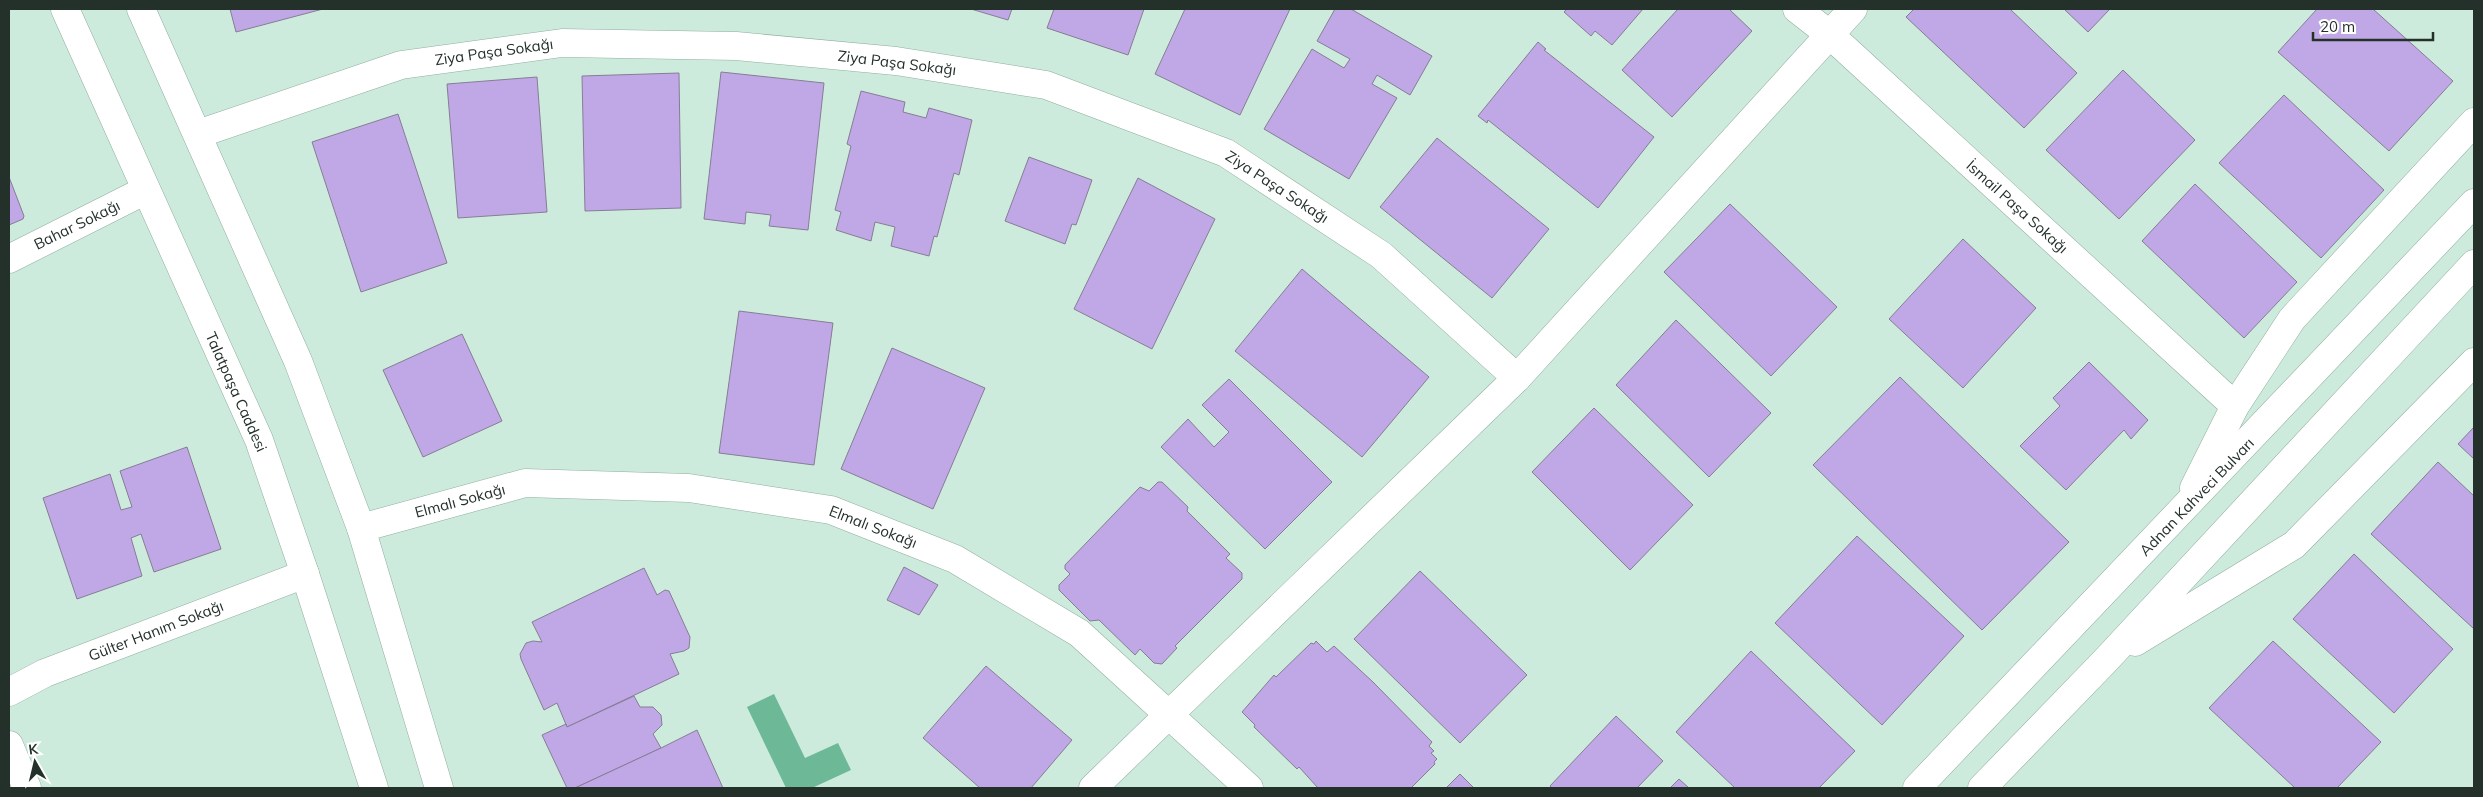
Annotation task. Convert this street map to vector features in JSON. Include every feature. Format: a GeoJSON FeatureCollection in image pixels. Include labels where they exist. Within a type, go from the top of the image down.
{"type":"FeatureCollection","features":[{"type":"Feature","properties":{"kind":"street","name":"Talatpaşa Caddesi"},"geometry":{"type":"LineString","coordinates":[[65,9],[259,440],[305,574],[374,788]]}},
{"type":"Feature","properties":{"kind":"street"},"geometry":{"type":"LineString","coordinates":[[141,9],[298,362],[361,528],[439,788]]}},
{"type":"Feature","properties":{"kind":"street","name":"İsmail Paşa Sokağı"},"geometry":{"type":"LineString","coordinates":[[1797,9],[1829,34],[2235,406]]}},
{"type":"Feature","properties":{"kind":"street"},"geometry":{"type":"LineString","coordinates":[[1093,788],[1517,378],[1853,9]]}},
{"type":"Feature","properties":{"kind":"street","name":"Ziya Paşa Sokağı"},"geometry":{"type":"LineString","coordinates":[[198,134],[402,65],[562,43],[736,46],[896,61],[1046,85],[1226,153],[1381,255],[1517,378]]}},
{"type":"Feature","properties":{"kind":"street"},"geometry":{"type":"LineString","coordinates":[[2181,514],[2235,406],[2292,319],[2474,122]]}},
{"type":"Feature","properties":{"kind":"street","name":"Bahar Sokağı"},"geometry":{"type":"LineString","coordinates":[[9,259],[146,190]]}},
{"type":"Feature","properties":{"kind":"street","name":"Adnan Kahveci Bulvarı"},"geometry":{"type":"LineString","coordinates":[[1917,788],[2181,514],[2474,203]]}},
{"type":"Feature","properties":{"kind":"street"},"geometry":{"type":"LineString","coordinates":[[1982,788],[2106,660],[2474,264]]}},
{"type":"Feature","properties":{"kind":"street"},"geometry":{"type":"LineString","coordinates":[[2106,660],[2294,546],[2474,362]]}},
{"type":"Feature","properties":{"kind":"street","name":"Elmalı Sokağı"},"geometry":{"type":"LineString","coordinates":[[361,528],[525,483],[689,488],[831,510],[955,559],[1079,633],[1249,788]]}},
{"type":"Feature","properties":{"kind":"street","name":"Gülter Hanım Sokağı"},"geometry":{"type":"LineString","coordinates":[[9,692],[45,672],[305,574]]}},
{"type":"Feature","properties":{"kind":"street"},"geometry":{"type":"LineString","coordinates":[[9,745],[27,788]]}},
{"type":"Feature","properties":{"kind":"shaded area"},"geometry":{"type":"Polygon","coordinates":[[[774,694],[805,758],[838,743],[851,770],[812,788],[786,788],[747,707],[774,694]]]}},
{"type":"Feature","properties":{"kind":"building"},"geometry":{"type":"Polygon","coordinates":[[[230,9],[323,9],[236,32],[230,9]]]}},
{"type":"Feature","properties":{"kind":"building"},"geometry":{"type":"Polygon","coordinates":[[[971,9],[1012,9],[1008,20],[971,9]]]}},
{"type":"Feature","properties":{"kind":"building"},"geometry":{"type":"Polygon","coordinates":[[[1054,9],[1144,9],[1128,55],[1047,28],[1054,9]]]}},
{"type":"Feature","properties":{"kind":"building"},"geometry":{"type":"Polygon","coordinates":[[[1185,9],[1290,9],[1240,115],[1155,74],[1185,9]]]}},
{"type":"Feature","properties":{"kind":"building"},"geometry":{"type":"Polygon","coordinates":[[[1335,9],[1351,9],[1432,56],[1410,95],[1377,75],[1372,84],[1397,98],[1349,179],[1264,129],[1312,49],[1344,68],[1350,59],[1317,41],[1335,9]]]}},
{"type":"Feature","properties":{"kind":"building"},"geometry":{"type":"Polygon","coordinates":[[[1567,9],[1643,9],[1612,45],[1595,31],[1591,36],[1564,12],[1567,9]]]}},
{"type":"Feature","properties":{"kind":"building"},"geometry":{"type":"Polygon","coordinates":[[[1678,9],[1729,9],[1752,31],[1672,117],[1622,70],[1678,9]]]}},
{"type":"Feature","properties":{"kind":"building"},"geometry":{"type":"Polygon","coordinates":[[[1914,9],[2010,9],[2077,73],[2024,128],[1906,17],[1914,9]]]}},
{"type":"Feature","properties":{"kind":"building"},"geometry":{"type":"Polygon","coordinates":[[[2064,9],[2110,9],[2088,32],[2064,9]]]}},
{"type":"Feature","properties":{"kind":"building"},"geometry":{"type":"Polygon","coordinates":[[[2317,9],[2373,9],[2453,81],[2389,151],[2278,52],[2317,9]]]}},
{"type":"Feature","properties":{"kind":"building"},"geometry":{"type":"Polygon","coordinates":[[[1538,42],[1546,49],[1544,50],[1654,137],[1598,208],[1488,120],[1487,123],[1478,116],[1538,42]]]}},
{"type":"Feature","properties":{"kind":"building"},"geometry":{"type":"Polygon","coordinates":[[[2123,70],[2195,140],[2119,219],[2046,150],[2123,70]]]}},
{"type":"Feature","properties":{"kind":"building"},"geometry":{"type":"Polygon","coordinates":[[[721,72],[824,83],[808,230],[769,226],[771,215],[746,212],[745,224],[704,219],[721,72]]]}},
{"type":"Feature","properties":{"kind":"building"},"geometry":{"type":"Polygon","coordinates":[[[679,73],[681,208],[585,211],[582,76],[679,73]]]}},
{"type":"Feature","properties":{"kind":"building"},"geometry":{"type":"Polygon","coordinates":[[[537,77],[547,212],[458,218],[447,84],[537,77]]]}},
{"type":"Feature","properties":{"kind":"building"},"geometry":{"type":"Polygon","coordinates":[[[861,91],[905,102],[903,112],[926,118],[929,108],[972,120],[959,175],[954,173],[937,237],[934,236],[929,256],[891,246],[895,227],[875,222],[871,241],[836,230],[841,212],[835,210],[851,146],[847,144],[861,91]]]}},
{"type":"Feature","properties":{"kind":"building"},"geometry":{"type":"Polygon","coordinates":[[[2284,95],[2384,190],[2321,258],[2219,163],[2284,95]]]}},
{"type":"Feature","properties":{"kind":"building"},"geometry":{"type":"Polygon","coordinates":[[[398,114],[447,263],[361,292],[312,142],[398,114]]]}},
{"type":"Feature","properties":{"kind":"building"},"geometry":{"type":"Polygon","coordinates":[[[1437,138],[1549,229],[1492,298],[1380,207],[1437,138]]]}},
{"type":"Feature","properties":{"kind":"building"},"geometry":{"type":"Polygon","coordinates":[[[1029,157],[1092,180],[1076,225],[1072,224],[1065,244],[1005,221],[1029,157]]]}},
{"type":"Feature","properties":{"kind":"building"},"geometry":{"type":"Polygon","coordinates":[[[9,177],[24,216],[23,219],[9,225],[9,177]]]}},
{"type":"Feature","properties":{"kind":"building"},"geometry":{"type":"Polygon","coordinates":[[[1138,178],[1215,219],[1152,349],[1074,309],[1138,178]]]}},
{"type":"Feature","properties":{"kind":"building"},"geometry":{"type":"Polygon","coordinates":[[[2195,184],[2297,282],[2244,338],[2142,241],[2195,184]]]}},
{"type":"Feature","properties":{"kind":"building"},"geometry":{"type":"Polygon","coordinates":[[[1730,204],[1837,307],[1771,376],[1664,272],[1730,204]]]}},
{"type":"Feature","properties":{"kind":"building"},"geometry":{"type":"Polygon","coordinates":[[[1963,239],[2036,308],[1963,388],[1889,319],[1963,239]]]}},
{"type":"Feature","properties":{"kind":"building"},"geometry":{"type":"Polygon","coordinates":[[[1302,269],[1429,377],[1362,457],[1235,351],[1302,269]]]}},
{"type":"Feature","properties":{"kind":"building"},"geometry":{"type":"Polygon","coordinates":[[[739,311],[833,323],[814,465],[719,453],[739,311]]]}},
{"type":"Feature","properties":{"kind":"building"},"geometry":{"type":"Polygon","coordinates":[[[1676,320],[1771,413],[1709,477],[1616,385],[1676,320]]]}},
{"type":"Feature","properties":{"kind":"building"},"geometry":{"type":"Polygon","coordinates":[[[462,334],[502,421],[423,457],[383,370],[462,334]]]}},
{"type":"Feature","properties":{"kind":"building"},"geometry":{"type":"Polygon","coordinates":[[[892,348],[985,388],[933,509],[841,469],[892,348]]]}},
{"type":"Feature","properties":{"kind":"building"},"geometry":{"type":"Polygon","coordinates":[[[2089,362],[2148,420],[2131,439],[2124,430],[2066,490],[2020,446],[2060,406],[2053,398],[2089,362]]]}},
{"type":"Feature","properties":{"kind":"building"},"geometry":{"type":"Polygon","coordinates":[[[1900,377],[2069,542],[1982,630],[1813,465],[1900,377]]]}},
{"type":"Feature","properties":{"kind":"building"},"geometry":{"type":"Polygon","coordinates":[[[1229,379],[1332,482],[1265,549],[1161,447],[1188,419],[1214,447],[1229,432],[1202,405],[1229,379]]]}},
{"type":"Feature","properties":{"kind":"building"},"geometry":{"type":"Polygon","coordinates":[[[1594,408],[1693,505],[1630,570],[1532,472],[1594,408]]]}},
{"type":"Feature","properties":{"kind":"building"},"geometry":{"type":"Polygon","coordinates":[[[2474,427],[2474,459],[2458,444],[2474,427]]]}},
{"type":"Feature","properties":{"kind":"building"},"geometry":{"type":"Polygon","coordinates":[[[187,447],[221,549],[154,572],[141,534],[131,538],[142,576],[77,599],[43,498],[110,474],[121,510],[132,507],[120,471],[187,447]]]}},
{"type":"Feature","properties":{"kind":"building"},"geometry":{"type":"Polygon","coordinates":[[[2438,462],[2474,496],[2474,629],[2371,534],[2438,462]]]}},
{"type":"Feature","properties":{"kind":"building"},"geometry":{"type":"Polygon","coordinates":[[[1158,482],[1162,482],[1188,507],[1187,511],[1230,554],[1226,558],[1242,573],[1242,579],[1175,646],[1177,648],[1162,664],[1154,663],[1140,649],[1135,655],[1099,620],[1090,621],[1059,590],[1059,585],[1070,574],[1065,569],[1065,565],[1140,487],[1149,491],[1158,482]]]}},
{"type":"Feature","properties":{"kind":"building"},"geometry":{"type":"Polygon","coordinates":[[[1857,536],[1964,636],[1882,725],[1775,623],[1857,536]]]}},
{"type":"Feature","properties":{"kind":"building"},"geometry":{"type":"Polygon","coordinates":[[[2354,554],[2453,649],[2394,713],[2293,619],[2354,554]]]}},
{"type":"Feature","properties":{"kind":"building"},"geometry":{"type":"Polygon","coordinates":[[[904,567],[938,585],[919,615],[887,600],[904,567]]]}},
{"type":"Feature","properties":{"kind":"building"},"geometry":{"type":"Polygon","coordinates":[[[644,568],[657,595],[665,590],[669,591],[690,637],[689,648],[670,654],[679,674],[567,727],[557,703],[544,710],[521,659],[520,654],[526,643],[533,641],[542,642],[532,622],[644,568]]]}},
{"type":"Feature","properties":{"kind":"building"},"geometry":{"type":"Polygon","coordinates":[[[1420,571],[1527,675],[1460,743],[1354,639],[1420,571]]]}},
{"type":"Feature","properties":{"kind":"building"},"geometry":{"type":"Polygon","coordinates":[[[1316,641],[1327,652],[1334,646],[1373,682],[1432,742],[1429,746],[1434,751],[1431,753],[1437,759],[1434,762],[1435,764],[1411,788],[1318,788],[1299,767],[1297,769],[1254,727],[1255,725],[1242,712],[1274,675],[1276,677],[1311,643],[1314,644],[1316,641]]]}},
{"type":"Feature","properties":{"kind":"building"},"geometry":{"type":"Polygon","coordinates":[[[2273,641],[2381,742],[2337,788],[2295,788],[2209,708],[2273,641]]]}},
{"type":"Feature","properties":{"kind":"building"},"geometry":{"type":"Polygon","coordinates":[[[1751,651],[1855,751],[1819,788],[1735,788],[1676,732],[1751,651]]]}},
{"type":"Feature","properties":{"kind":"building"},"geometry":{"type":"Polygon","coordinates":[[[986,666],[1072,740],[1031,788],[980,788],[923,738],[986,666]]]}},
{"type":"Feature","properties":{"kind":"building"},"geometry":{"type":"Polygon","coordinates":[[[634,696],[640,707],[653,707],[661,715],[662,725],[653,734],[661,748],[575,788],[567,788],[542,735],[566,724],[567,727],[634,696]]]}},
{"type":"Feature","properties":{"kind":"building"},"geometry":{"type":"Polygon","coordinates":[[[1616,716],[1663,761],[1637,788],[1552,788],[1550,786],[1616,716]]]}},
{"type":"Feature","properties":{"kind":"building"},"geometry":{"type":"Polygon","coordinates":[[[697,730],[723,788],[575,788],[661,748],[697,730]]]}},
{"type":"Feature","properties":{"kind":"building"},"geometry":{"type":"Polygon","coordinates":[[[1460,774],[1474,788],[1446,788],[1460,774]]]}},
{"type":"Feature","properties":{"kind":"building"},"geometry":{"type":"Polygon","coordinates":[[[1679,779],[1689,788],[1670,788],[1679,779]]]}}]}
